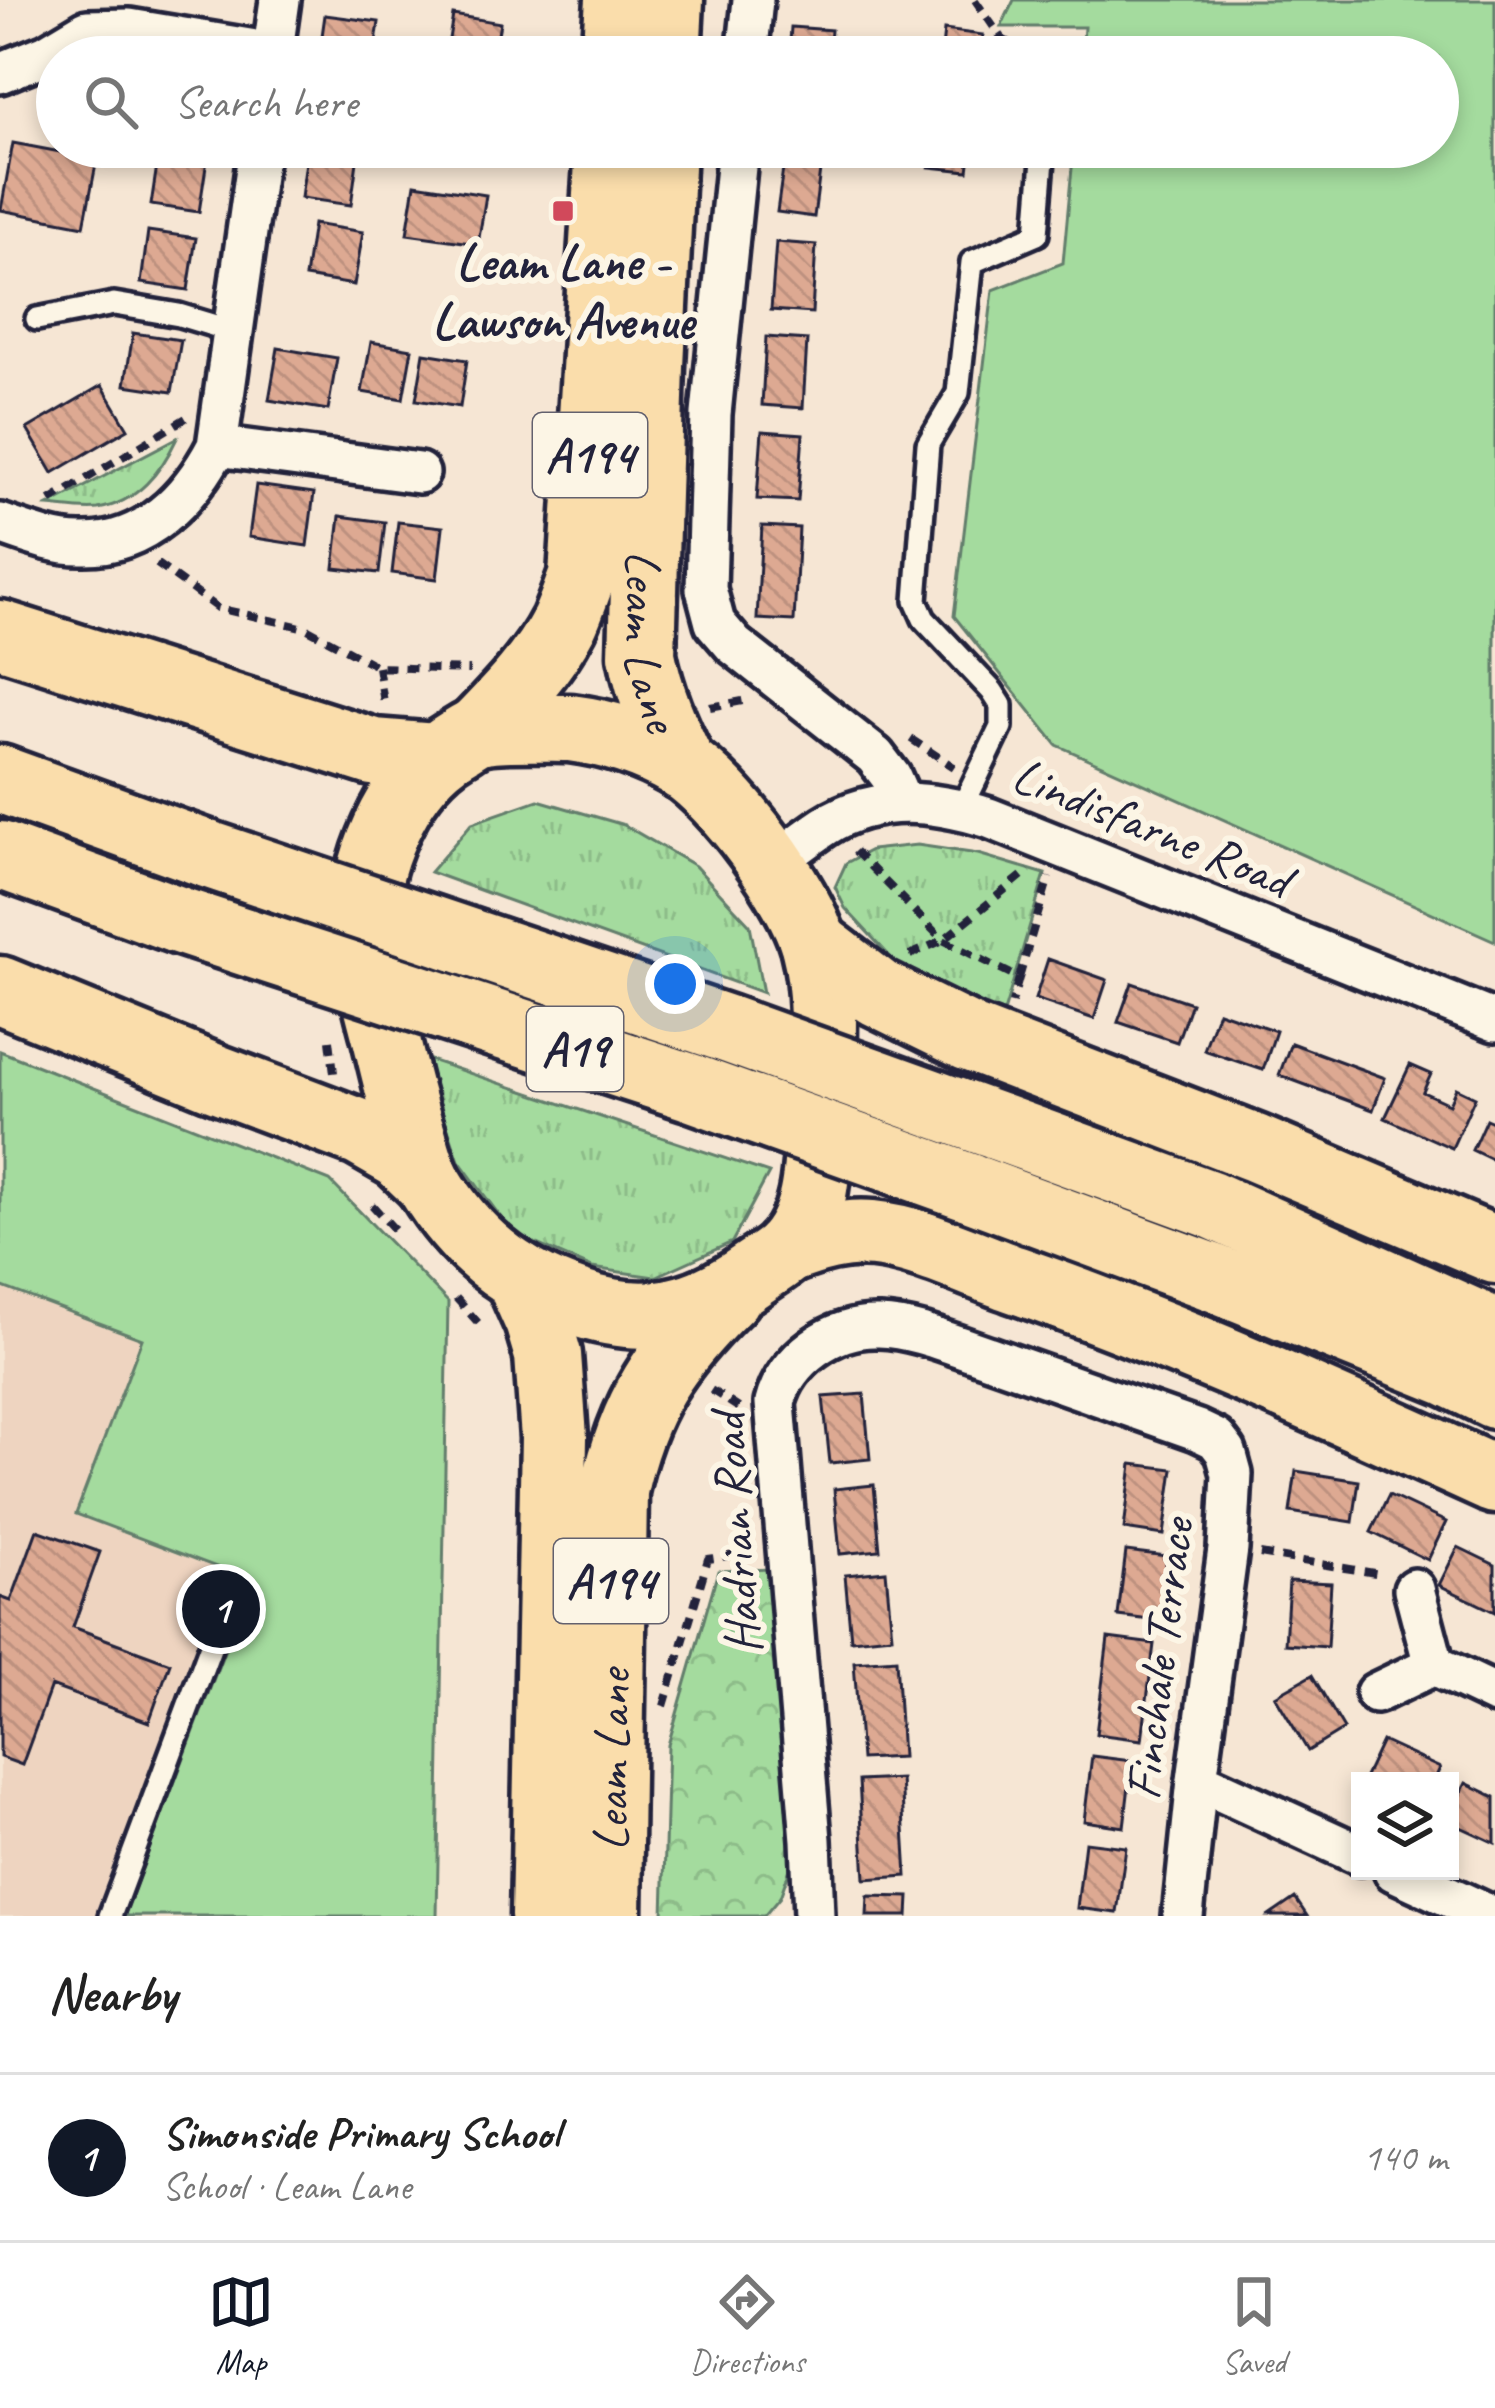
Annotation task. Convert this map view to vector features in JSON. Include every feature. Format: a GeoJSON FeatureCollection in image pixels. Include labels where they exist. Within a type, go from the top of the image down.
{"type":"FeatureCollection","features":[{"type":"Feature","properties":{"kind":"highway"},"geometry":{"type":"LineString","coordinates":[[616,36],[619,0]]}},
{"type":"Feature","properties":{"kind":"highway"},"geometry":{"type":"LineString","coordinates":[[668,36],[670,0]]}},
{"type":"Feature","properties":{"kind":"highway","name":"Leam Lane"},"geometry":{"type":"LineString","coordinates":[[429,747],[513,694],[544,655],[582,577],[608,168]]}},
{"type":"Feature","properties":{"kind":"highway","name":"Leam Lane"},"geometry":{"type":"LineString","coordinates":[[661,168],[643,655],[648,687],[683,767]]}},
{"type":"Feature","properties":{"kind":"highway"},"geometry":{"type":"LineString","coordinates":[[0,634],[429,747]]}},
{"type":"Feature","properties":{"kind":"highway","name":"A194"},"geometry":{"type":"LineString","coordinates":[[570,728],[631,740],[683,767],[705,785],[772,865],[797,906],[814,944],[824,1012],[816,1189],[806,1217],[761,1268],[699,1304],[664,1315],[631,1316],[578,1304],[495,1263],[460,1228],[427,1181],[404,1112],[369,972],[365,910],[375,856],[429,747],[570,728]]}},
{"type":"Feature","properties":{"kind":"highway","name":"A19"},"geometry":{"type":"LineString","coordinates":[[0,779],[207,854],[727,1029],[1210,1204],[1495,1332]]}},
{"type":"Feature","properties":{"kind":"highway","name":"A19"},"geometry":{"type":"LineString","coordinates":[[0,855],[178,920],[690,1087],[969,1187],[1212,1277],[1495,1395]]}},
{"type":"Feature","properties":{"kind":"highway"},"geometry":{"type":"LineString","coordinates":[[814,944],[878,993],[970,1038],[1255,1148],[1495,1250]]}},
{"type":"Feature","properties":{"kind":"highway"},"geometry":{"type":"LineString","coordinates":[[0,990],[361,1133],[401,1156],[427,1181]]}},
{"type":"Feature","properties":{"kind":"highway"},"geometry":{"type":"LineString","coordinates":[[761,1268],[821,1238],[878,1234],[920,1246],[1059,1294],[1246,1368],[1495,1480]]}},
{"type":"Feature","properties":{"kind":"highway","name":"Leam Lane"},"geometry":{"type":"LineString","coordinates":[[608,1916],[614,1491],[623,1450],[659,1374],[687,1336],[761,1268]]}},
{"type":"Feature","properties":{"kind":"highway","name":"Leam Lane"},"geometry":{"type":"LineString","coordinates":[[518,1276],[548,1355],[554,1423],[544,1916]]}},
{"type":"Feature","properties":{"kind":"street"},"geometry":{"type":"LineString","coordinates":[[275,36],[280,0]]}},
{"type":"Feature","properties":{"kind":"street"},"geometry":{"type":"LineString","coordinates":[[749,36],[753,0]]}},
{"type":"Feature","properties":{"kind":"street"},"geometry":{"type":"LineString","coordinates":[[76,36],[87,29],[129,29],[168,36]]}},
{"type":"Feature","properties":{"kind":"street"},"geometry":{"type":"LineString","coordinates":[[0,73],[36,58]]}},
{"type":"Feature","properties":{"kind":"street"},"geometry":{"type":"LineString","coordinates":[[5,525],[52,541],[82,544],[122,538],[159,519],[203,473],[217,446],[256,168]]}},
{"type":"Feature","properties":{"kind":"street"},"geometry":{"type":"LineString","coordinates":[[735,168],[711,414],[706,589],[715,623],[734,645],[875,756],[902,802]]}},
{"type":"Feature","properties":{"kind":"street"},"geometry":{"type":"LineString","coordinates":[[217,446],[419,473]]}},
{"type":"Feature","properties":{"kind":"street","name":"Lindisfarne Road"},"geometry":{"type":"LineString","coordinates":[[772,865],[830,823],[868,808],[902,802],[961,809],[1495,1021]]}},
{"type":"Feature","properties":{"kind":"street","name":"Hadrian Road"},"geometry":{"type":"LineString","coordinates":[[814,1916],[776,1431],[775,1403],[790,1368],[813,1348],[845,1331],[877,1326],[909,1331],[1054,1378],[1197,1430]]}},
{"type":"Feature","properties":{"kind":"street","name":"Finchale Terrace"},"geometry":{"type":"LineString","coordinates":[[1183,1916],[1228,1549],[1232,1474],[1226,1452],[1216,1439],[1197,1430]]}},
{"type":"Feature","properties":{"kind":"street"},"geometry":{"type":"LineString","coordinates":[[1414,1589],[1434,1665],[1495,1694]]}},
{"type":"Feature","properties":{"kind":"street"},"geometry":{"type":"LineString","coordinates":[[1376,1693],[1434,1665]]}},
{"type":"Feature","properties":{"kind":"street"},"geometry":{"type":"LineString","coordinates":[[1197,1780],[1351,1852]]}},
{"type":"Feature","properties":{"kind":"street"},"geometry":{"type":"LineString","coordinates":[[1414,1880],[1492,1916]]}},
{"type":"Feature","properties":{"kind":"lane"},"geometry":{"type":"LineString","coordinates":[[961,809],[1001,727],[1000,705],[923,619],[916,601],[928,444],[958,393],[972,262],[1036,234],[1042,168]]}},
{"type":"Feature","properties":{"kind":"lane"},"geometry":{"type":"LineString","coordinates":[[38,320],[114,304],[179,315],[232,331]]}},
{"type":"Feature","properties":{"kind":"lane"},"geometry":{"type":"LineString","coordinates":[[110,1916],[232,1588]]}},
{"type":"Feature","properties":{"kind":"path"},"geometry":{"type":"LineString","coordinates":[[975,0],[1000,36]]}},
{"type":"Feature","properties":{"kind":"path"},"geometry":{"type":"LineString","coordinates":[[5,525],[223,395]]}},
{"type":"Feature","properties":{"kind":"path"},"geometry":{"type":"LineString","coordinates":[[378,667],[386,707],[429,747]]}},
{"type":"Feature","properties":{"kind":"path"},"geometry":{"type":"LineString","coordinates":[[709,707],[757,698]]}},
{"type":"Feature","properties":{"kind":"path"},"geometry":{"type":"LineString","coordinates":[[830,823],[943,940],[1019,977]]}},
{"type":"Feature","properties":{"kind":"path"},"geometry":{"type":"LineString","coordinates":[[901,958],[943,940],[1058,847]]}},
{"type":"Feature","properties":{"kind":"path"},"geometry":{"type":"LineString","coordinates":[[1010,1009],[1058,847]]}},
{"type":"Feature","properties":{"kind":"path"},"geometry":{"type":"LineString","coordinates":[[330,1036],[338,1125]]}},
{"type":"Feature","properties":{"kind":"path"},"geometry":{"type":"LineString","coordinates":[[362,1194],[406,1243]]}},
{"type":"Feature","properties":{"kind":"path"},"geometry":{"type":"LineString","coordinates":[[451,1292],[495,1341]]}},
{"type":"Feature","properties":{"kind":"path"},"geometry":{"type":"LineString","coordinates":[[662,1713],[708,1558],[787,1548]]}},
{"type":"Feature","properties":{"kind":"path"},"geometry":{"type":"LineString","coordinates":[[1228,1549],[1396,1576],[1414,1589]]}},
{"type":"Feature","properties":{"kind":"shaded area"},"geometry":{"type":"Polygon","coordinates":[[[0,1051],[330,1181],[448,1302],[437,1916],[0,1916],[0,1051]]]}},
{"type":"Feature","properties":{"kind":"green space"},"geometry":{"type":"Polygon","coordinates":[[[1014,0],[1495,0],[1495,941],[1057,745],[954,616],[993,290],[1063,263],[1072,168],[1459,168],[1459,36],[1083,36],[1084,27],[1001,27],[1014,0]]]}},
{"type":"Feature","properties":{"kind":"green space"},"geometry":{"type":"Polygon","coordinates":[[[177,438],[156,474],[125,500],[92,509],[48,506],[177,438]]]}},
{"type":"Feature","properties":{"kind":"green space"},"geometry":{"type":"Polygon","coordinates":[[[538,800],[624,825],[695,866],[750,925],[763,993],[430,872],[472,823],[538,800]]]}},
{"type":"Feature","properties":{"kind":"green space"},"geometry":{"type":"Polygon","coordinates":[[[917,845],[978,854],[1045,874],[999,1029],[910,978],[845,908],[835,887],[846,863],[871,850],[917,845]]]}},
{"type":"Feature","properties":{"kind":"green space"},"geometry":{"type":"Polygon","coordinates":[[[0,1051],[330,1181],[448,1302],[437,1916],[124,1916],[251,1580],[76,1514],[142,1339],[0,1286],[0,1051]]]}},
{"type":"Feature","properties":{"kind":"green space"},"geometry":{"type":"Polygon","coordinates":[[[424,1058],[769,1173],[732,1242],[655,1277],[592,1268],[513,1234],[459,1161],[424,1058]]]}},
{"type":"Feature","properties":{"kind":"green space"},"geometry":{"type":"Polygon","coordinates":[[[773,1569],[798,1846],[780,1897],[764,1916],[663,1916],[668,1745],[718,1571],[773,1569]]]}},
{"type":"Feature","properties":{"kind":"building"},"geometry":{"type":"Polygon","coordinates":[[[325,15],[379,22],[377,36],[322,36],[325,15]]]}},
{"type":"Feature","properties":{"kind":"building"},"geometry":{"type":"Polygon","coordinates":[[[453,15],[500,23],[498,36],[450,36],[453,15]]]}},
{"type":"Feature","properties":{"kind":"building"},"geometry":{"type":"Polygon","coordinates":[[[791,27],[831,30],[831,36],[790,36],[791,27]]]}},
{"type":"Feature","properties":{"kind":"building"},"geometry":{"type":"Polygon","coordinates":[[[944,30],[983,35],[983,36],[943,36],[944,30]]]}},
{"type":"Feature","properties":{"kind":"building"},"geometry":{"type":"Polygon","coordinates":[[[13,143],[36,147],[36,168],[95,168],[84,226],[1,210],[13,143]]]}},
{"type":"Feature","properties":{"kind":"building"},"geometry":{"type":"Polygon","coordinates":[[[157,168],[206,168],[199,212],[151,205],[157,168]]]}},
{"type":"Feature","properties":{"kind":"building"},"geometry":{"type":"Polygon","coordinates":[[[305,168],[356,168],[351,205],[301,198],[305,168]]]}},
{"type":"Feature","properties":{"kind":"building"},"geometry":{"type":"Polygon","coordinates":[[[783,168],[820,168],[814,217],[777,212],[783,168]]]}},
{"type":"Feature","properties":{"kind":"building"},"geometry":{"type":"Polygon","coordinates":[[[415,184],[486,195],[478,244],[407,234],[415,184]]]}},
{"type":"Feature","properties":{"kind":"building"},"geometry":{"type":"Polygon","coordinates":[[[313,224],[363,232],[354,285],[305,277],[313,224]]]}},
{"type":"Feature","properties":{"kind":"building"},"geometry":{"type":"Polygon","coordinates":[[[148,231],[196,238],[188,290],[141,283],[148,231]]]}},
{"type":"Feature","properties":{"kind":"building"},"geometry":{"type":"Polygon","coordinates":[[[776,242],[816,245],[812,313],[771,310],[776,242]]]}},
{"type":"Feature","properties":{"kind":"building"},"geometry":{"type":"Polygon","coordinates":[[[133,333],[181,340],[172,392],[125,385],[133,333]]]}},
{"type":"Feature","properties":{"kind":"building"},"geometry":{"type":"Polygon","coordinates":[[[766,337],[807,340],[803,408],[762,405],[766,337]]]}},
{"type":"Feature","properties":{"kind":"building"},"geometry":{"type":"Polygon","coordinates":[[[371,342],[412,349],[403,399],[362,392],[371,342]]]}},
{"type":"Feature","properties":{"kind":"building"},"geometry":{"type":"Polygon","coordinates":[[[278,348],[337,358],[328,410],[269,400],[278,348]]]}},
{"type":"Feature","properties":{"kind":"building"},"geometry":{"type":"Polygon","coordinates":[[[424,353],[467,360],[460,407],[416,400],[424,353]]]}},
{"type":"Feature","properties":{"kind":"building"},"geometry":{"type":"Polygon","coordinates":[[[102,385],[128,429],[53,473],[27,429],[102,385]]]}},
{"type":"Feature","properties":{"kind":"building"},"geometry":{"type":"Polygon","coordinates":[[[762,431],[803,434],[798,501],[757,499],[762,431]]]}},
{"type":"Feature","properties":{"kind":"building"},"geometry":{"type":"Polygon","coordinates":[[[256,485],[314,493],[307,546],[249,537],[256,485]]]}},
{"type":"Feature","properties":{"kind":"building"},"geometry":{"type":"Polygon","coordinates":[[[340,516],[385,522],[379,573],[334,568],[340,516]]]}},
{"type":"Feature","properties":{"kind":"building"},"geometry":{"type":"Polygon","coordinates":[[[398,522],[443,527],[437,579],[392,573],[398,522]]]}},
{"type":"Feature","properties":{"kind":"building"},"geometry":{"type":"Polygon","coordinates":[[[762,526],[799,528],[794,621],[757,619],[762,526]]]}},
{"type":"Feature","properties":{"kind":"building"},"geometry":{"type":"Polygon","coordinates":[[[1048,959],[1107,980],[1094,1019],[1035,999],[1048,959]]]}},
{"type":"Feature","properties":{"kind":"building"},"geometry":{"type":"Polygon","coordinates":[[[1132,983],[1191,1003],[1177,1042],[1118,1022],[1132,983]]]}},
{"type":"Feature","properties":{"kind":"building"},"geometry":{"type":"Polygon","coordinates":[[[1218,1011],[1276,1031],[1263,1070],[1204,1050],[1218,1011]]]}},
{"type":"Feature","properties":{"kind":"building"},"geometry":{"type":"Polygon","coordinates":[[[1291,1043],[1385,1078],[1373,1110],[1279,1075],[1291,1043]]]}},
{"type":"Feature","properties":{"kind":"building"},"geometry":{"type":"Polygon","coordinates":[[[1410,1065],[1431,1074],[1423,1092],[1449,1104],[1456,1088],[1475,1097],[1452,1148],[1385,1118],[1410,1065]]]}},
{"type":"Feature","properties":{"kind":"building"},"geometry":{"type":"Polygon","coordinates":[[[1486,1119],[1495,1123],[1495,1161],[1472,1150],[1486,1119]]]}},
{"type":"Feature","properties":{"kind":"building"},"geometry":{"type":"Polygon","coordinates":[[[864,1394],[870,1459],[830,1463],[823,1397],[864,1394]]]}},
{"type":"Feature","properties":{"kind":"building"},"geometry":{"type":"Polygon","coordinates":[[[1132,1464],[1173,1469],[1164,1535],[1124,1529],[1132,1464]]]}},
{"type":"Feature","properties":{"kind":"building"},"geometry":{"type":"Polygon","coordinates":[[[1296,1471],[1359,1481],[1353,1522],[1290,1512],[1296,1471]]]}},
{"type":"Feature","properties":{"kind":"building"},"geometry":{"type":"Polygon","coordinates":[[[874,1485],[880,1550],[840,1554],[834,1489],[874,1485]]]}},
{"type":"Feature","properties":{"kind":"building"},"geometry":{"type":"Polygon","coordinates":[[[1389,1495],[1446,1522],[1428,1560],[1371,1532],[1389,1495]]]}},
{"type":"Feature","properties":{"kind":"building"},"geometry":{"type":"Polygon","coordinates":[[[37,1530],[100,1552],[73,1627],[170,1663],[149,1722],[51,1686],[22,1765],[0,1757],[0,1597],[11,1601],[37,1530]]]}},
{"type":"Feature","properties":{"kind":"building"},"geometry":{"type":"Polygon","coordinates":[[[1458,1547],[1495,1565],[1495,1612],[1439,1585],[1458,1547]]]}},
{"type":"Feature","properties":{"kind":"building"},"geometry":{"type":"Polygon","coordinates":[[[1126,1551],[1167,1556],[1159,1621],[1118,1616],[1126,1551]]]}},
{"type":"Feature","properties":{"kind":"building"},"geometry":{"type":"Polygon","coordinates":[[[886,1571],[892,1636],[851,1640],[845,1575],[886,1571]]]}},
{"type":"Feature","properties":{"kind":"building"},"geometry":{"type":"Polygon","coordinates":[[[1289,1581],[1331,1583],[1327,1647],[1285,1644],[1289,1581]]]}},
{"type":"Feature","properties":{"kind":"building"},"geometry":{"type":"Polygon","coordinates":[[[1108,1638],[1154,1644],[1142,1740],[1096,1734],[1108,1638]]]}},
{"type":"Feature","properties":{"kind":"building"},"geometry":{"type":"Polygon","coordinates":[[[896,1659],[902,1757],[861,1759],[854,1662],[896,1659]]]}},
{"type":"Feature","properties":{"kind":"building"},"geometry":{"type":"Polygon","coordinates":[[[1312,1675],[1344,1729],[1308,1751],[1275,1696],[1312,1675]]]}},
{"type":"Feature","properties":{"kind":"building"},"geometry":{"type":"Polygon","coordinates":[[[1382,1741],[1440,1768],[1438,1772],[1367,1772],[1382,1741]]]}},
{"type":"Feature","properties":{"kind":"building"},"geometry":{"type":"Polygon","coordinates":[[[1092,1756],[1132,1761],[1124,1827],[1084,1821],[1092,1756]]]}},
{"type":"Feature","properties":{"kind":"building"},"geometry":{"type":"Polygon","coordinates":[[[901,1779],[907,1876],[865,1879],[859,1781],[901,1779]]]}},
{"type":"Feature","properties":{"kind":"building"},"geometry":{"type":"Polygon","coordinates":[[[1466,1783],[1495,1797],[1495,1843],[1459,1826],[1459,1797],[1466,1783]]]}},
{"type":"Feature","properties":{"kind":"building"},"geometry":{"type":"Polygon","coordinates":[[[1085,1842],[1126,1847],[1117,1913],[1077,1908],[1085,1842]]]}},
{"type":"Feature","properties":{"kind":"building"},"geometry":{"type":"Polygon","coordinates":[[[868,1896],[909,1897],[908,1916],[867,1916],[868,1896]]]}},
{"type":"Feature","properties":{"kind":"building"},"geometry":{"type":"Polygon","coordinates":[[[1295,1898],[1307,1916],[1269,1916],[1295,1898]]]}},
{"type":"Feature","properties":{"kind":"place","name":"Leam Lane - Lawson Avenue"},"geometry":{"type":"Point","coordinates":[563,211]}},
{"type":"Feature","properties":{"kind":"place","name":"Simonside Primary School"},"geometry":{"type":"Point","coordinates":[221,1609]}}]}
